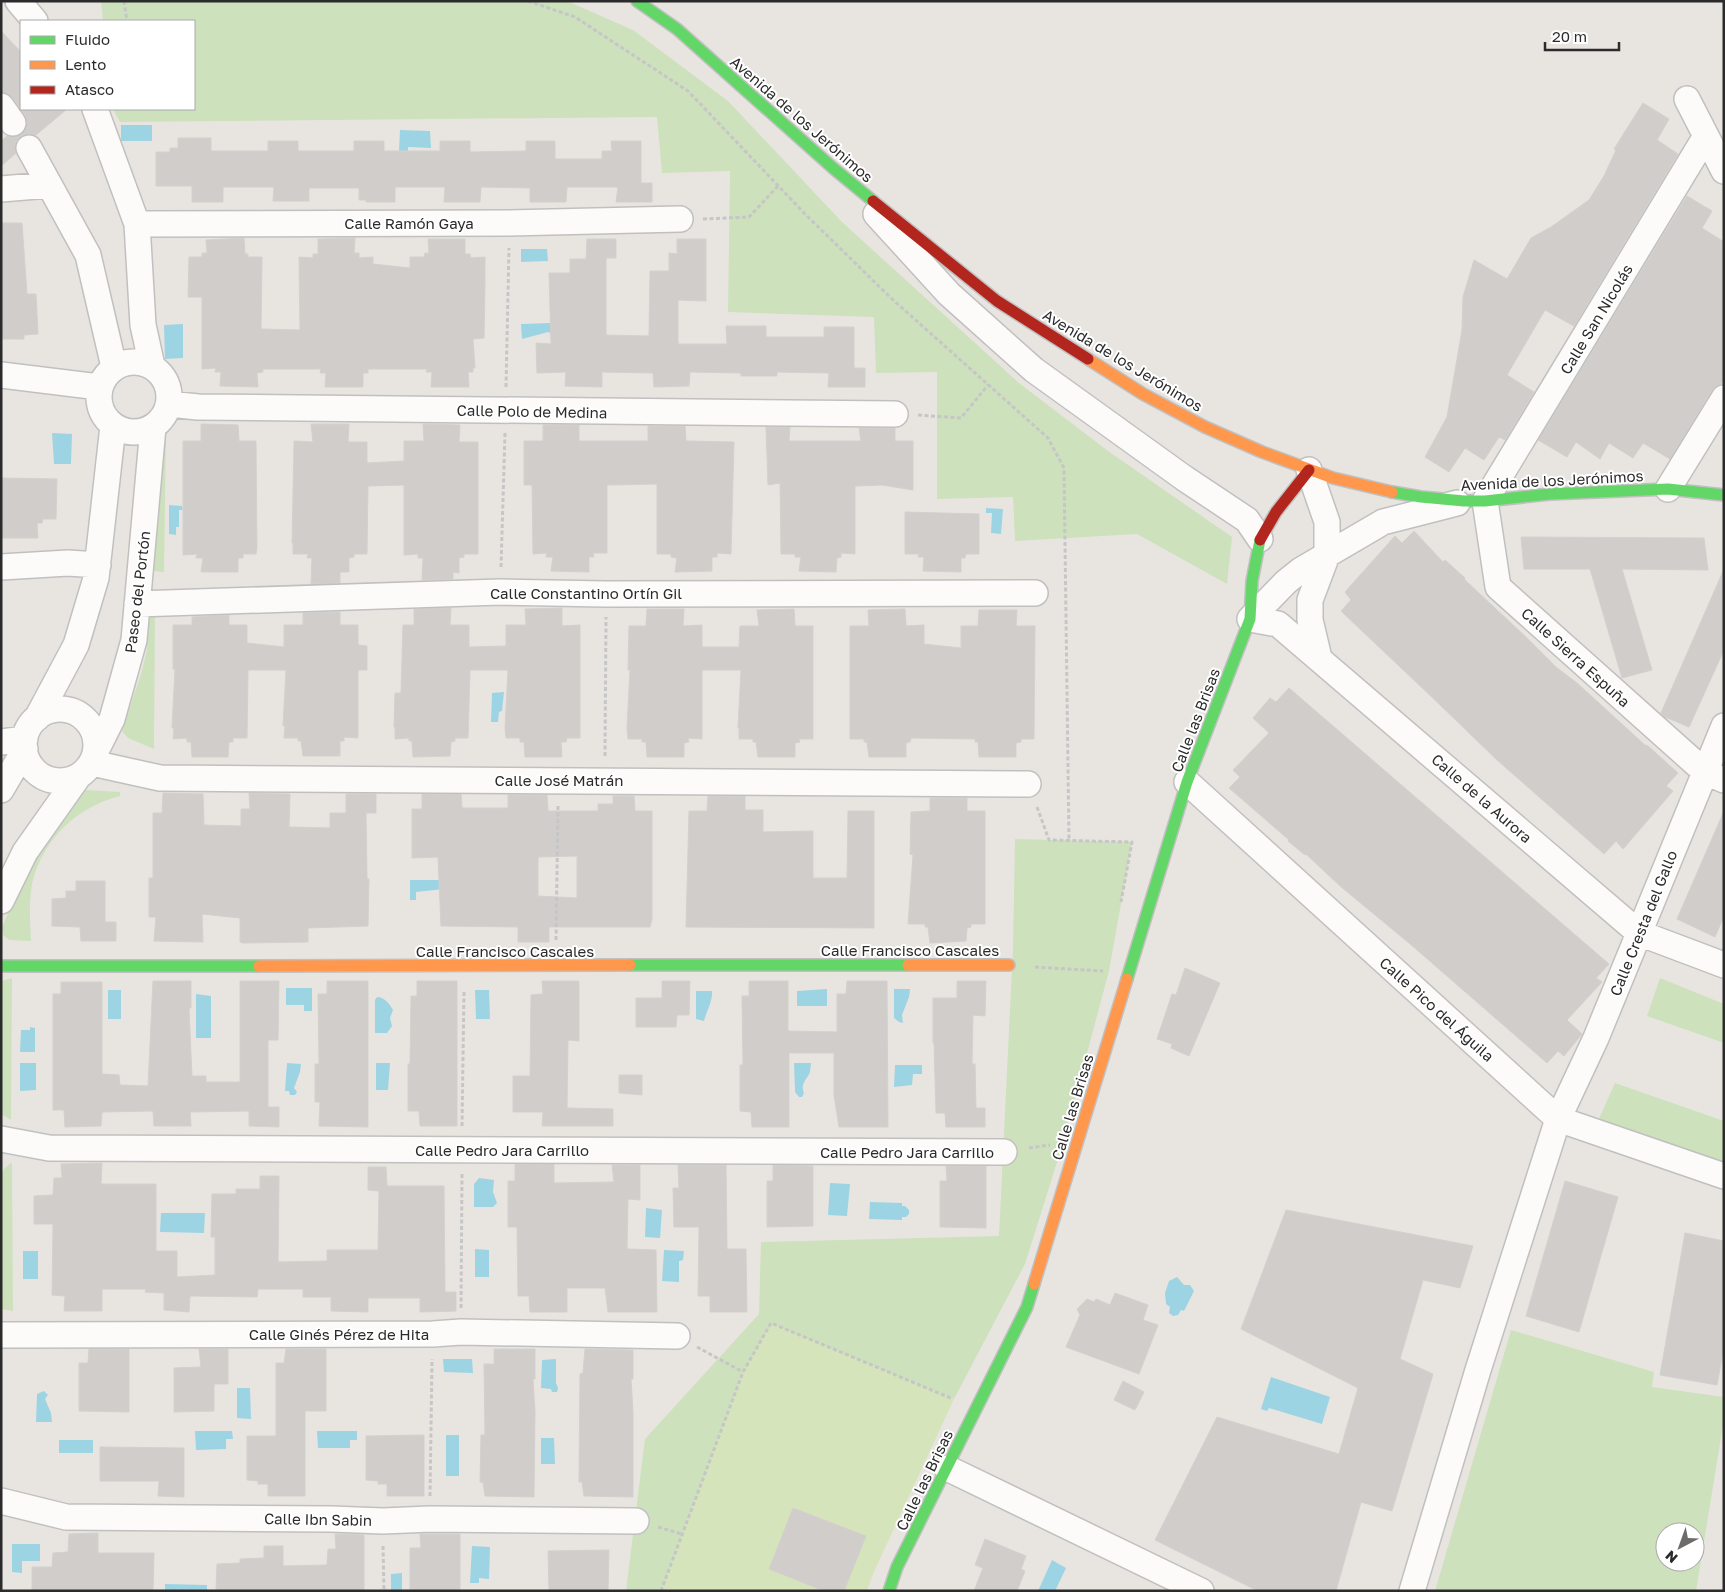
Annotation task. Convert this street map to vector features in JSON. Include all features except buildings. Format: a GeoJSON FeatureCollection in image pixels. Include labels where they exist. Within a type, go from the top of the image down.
{"type":"FeatureCollection","features":[{"type":"Feature","properties":{"kind":"street"},"geometry":{"type":"LineString","coordinates":[[18,1],[33,20]]}},
{"type":"Feature","properties":{"kind":"street","name":"Avenida de los Jerónimos"},"geometry":{"type":"LineString","coordinates":[[638,1],[677,29],[833,168],[997,301],[1152,398],[1205,426],[1262,452],[1309,470],[1380,490],[1421,497],[1475,501],[1550,494],[1668,489],[1724,495]]}},
{"type":"Feature","properties":{"kind":"street"},"geometry":{"type":"LineString","coordinates":[[1688,99],[1724,171]]}},
{"type":"Feature","properties":{"kind":"street"},"geometry":{"type":"LineString","coordinates":[[95,110],[137,224],[143,325],[152,366]]}},
{"type":"Feature","properties":{"kind":"street","name":"Calle San Nicolás"},"geometry":{"type":"LineString","coordinates":[[1475,501],[1706,136]]}},
{"type":"Feature","properties":{"kind":"street"},"geometry":{"type":"LineString","coordinates":[[29,148],[88,256],[114,367]]}},
{"type":"Feature","properties":{"kind":"street"},"geometry":{"type":"LineString","coordinates":[[833,168],[949,294],[1034,370],[1184,478],[1247,520],[1260,539]]}},
{"type":"Feature","properties":{"kind":"street"},"geometry":{"type":"LineString","coordinates":[[1,189],[49,185]]}},
{"type":"Feature","properties":{"kind":"street","name":"Calle Ramón Gaya"},"geometry":{"type":"LineString","coordinates":[[137,224],[680,219]]}},
{"type":"Feature","properties":{"kind":"street"},"geometry":{"type":"LineString","coordinates":[[132,361],[152,366],[160,373],[169,393],[166,413],[153,427],[143,431],[133,432],[114,426],[105,418],[100,409],[98,398],[99,387],[108,372],[123,362],[132,361]]}},
{"type":"Feature","properties":{"kind":"street"},"geometry":{"type":"LineString","coordinates":[[1,375],[99,387]]}},
{"type":"Feature","properties":{"kind":"street"},"geometry":{"type":"LineString","coordinates":[[1668,489],[1724,398]]}},
{"type":"Feature","properties":{"kind":"street","name":"Calle Polo de Medina"},"geometry":{"type":"LineString","coordinates":[[168,404],[247,408],[895,414]]}},
{"type":"Feature","properties":{"kind":"street"},"geometry":{"type":"LineString","coordinates":[[1,790],[17,743],[37,718],[76,645],[96,578],[114,426]]}},
{"type":"Feature","properties":{"kind":"street","name":"Paseo del Portón"},"geometry":{"type":"LineString","coordinates":[[1,901],[25,852],[89,764],[114,714],[134,640],[153,427]]}},
{"type":"Feature","properties":{"kind":"street"},"geometry":{"type":"LineString","coordinates":[[1309,470],[1327,522],[1327,555],[1310,600],[1310,620],[1319,658]]}},
{"type":"Feature","properties":{"kind":"street","name":"Calle las Brisas"},"geometry":{"type":"LineString","coordinates":[[889,1591],[897,1567],[1027,1307],[1187,782],[1250,619],[1252,581],[1260,539],[1276,512],[1309,470]]}},
{"type":"Feature","properties":{"kind":"street"},"geometry":{"type":"LineString","coordinates":[[1250,619],[1286,582],[1301,570],[1383,522],[1475,501]]}},
{"type":"Feature","properties":{"kind":"street","name":"Calle Sierra Espuña"},"geometry":{"type":"LineString","coordinates":[[1475,501],[1498,587],[1714,776]]}},
{"type":"Feature","properties":{"kind":"street"},"geometry":{"type":"LineString","coordinates":[[1,567],[68,563],[98,565]]}},
{"type":"Feature","properties":{"kind":"street","name":"Calle Constantino Ortín Gil"},"geometry":{"type":"LineString","coordinates":[[137,604],[500,592],[606,594],[1035,593]]}},
{"type":"Feature","properties":{"kind":"street","name":"Calle de la Aurora"},"geometry":{"type":"LineString","coordinates":[[1250,619],[1278,624],[1639,933],[1724,964]]}},
{"type":"Feature","properties":{"kind":"street"},"geometry":{"type":"LineString","coordinates":[[17,743],[33,768],[40,775],[50,780],[60,781],[89,764],[96,738],[91,727],[83,717],[72,711],[60,709],[48,712],[37,718]]}},
{"type":"Feature","properties":{"kind":"street","name":"Calle Cresta del Gallo"},"geometry":{"type":"LineString","coordinates":[[1412,1591],[1478,1370],[1558,1119],[1596,1038],[1639,933],[1714,776],[1724,726]]}},
{"type":"Feature","properties":{"kind":"street","name":"Calle José Matrán"},"geometry":{"type":"LineString","coordinates":[[89,764],[160,778],[1028,784]]}},
{"type":"Feature","properties":{"kind":"street","name":"Calle Pico del Águila"},"geometry":{"type":"LineString","coordinates":[[1187,782],[1558,1119],[1724,1176]]}},
{"type":"Feature","properties":{"kind":"street","name":"Calle Francisco Cascales"},"geometry":{"type":"LineString","coordinates":[[1,966],[1009,965]]}},
{"type":"Feature","properties":{"kind":"street","name":"Calle Pedro Jara Carrillo"},"geometry":{"type":"LineString","coordinates":[[1,1138],[49,1148],[1004,1152]]}},
{"type":"Feature","properties":{"kind":"street","name":"Calle Ginés Pérez de Hita"},"geometry":{"type":"LineString","coordinates":[[1,1335],[433,1334],[461,1332],[677,1336]]}},
{"type":"Feature","properties":{"kind":"street"},"geometry":{"type":"LineString","coordinates":[[947,1468],[1201,1591]]}},
{"type":"Feature","properties":{"kind":"street"},"geometry":{"type":"LineString","coordinates":[[1,1489],[1,1501]]}},
{"type":"Feature","properties":{"kind":"street","name":"Calle Ibn Sabin"},"geometry":{"type":"LineString","coordinates":[[1,1501],[66,1517],[383,1521],[430,1519],[636,1520]]}},
{"type":"Feature","properties":{"kind":"path"},"geometry":{"type":"LineString","coordinates":[[124,1],[127,20]]}},
{"type":"Feature","properties":{"kind":"path"},"geometry":{"type":"LineString","coordinates":[[528,1],[575,17],[688,91],[806,216],[892,299],[1048,438],[1064,468],[1069,841]]}},
{"type":"Feature","properties":{"kind":"path"},"geometry":{"type":"LineString","coordinates":[[680,219],[749,217],[778,186]]}},
{"type":"Feature","properties":{"kind":"path"},"geometry":{"type":"LineString","coordinates":[[895,414],[961,418],[988,385]]}},
{"type":"Feature","properties":{"kind":"path"},"geometry":{"type":"LineString","coordinates":[[605,781],[606,594]]}},
{"type":"Feature","properties":{"kind":"path"},"geometry":{"type":"LineString","coordinates":[[555,965],[558,780]]}},
{"type":"Feature","properties":{"kind":"path"},"geometry":{"type":"LineString","coordinates":[[1028,784],[1049,840],[1132,842],[1120,907]]}},
{"type":"Feature","properties":{"kind":"path"},"geometry":{"type":"LineString","coordinates":[[1009,965],[1108,971]]}},
{"type":"Feature","properties":{"kind":"path"},"geometry":{"type":"LineString","coordinates":[[1004,1152],[1055,1144]]}},
{"type":"Feature","properties":{"kind":"path"},"geometry":{"type":"LineString","coordinates":[[661,1591],[744,1372],[771,1323],[954,1399]]}},
{"type":"Feature","properties":{"kind":"path"},"geometry":{"type":"LineString","coordinates":[[430,1519],[433,1334]]}},
{"type":"Feature","properties":{"kind":"path"},"geometry":{"type":"LineString","coordinates":[[677,1336],[744,1372]]}},
{"type":"Feature","properties":{"kind":"path"},"geometry":{"type":"LineString","coordinates":[[383,1521],[384,1591]]}},
{"type":"Feature","properties":{"kind":"green space"},"geometry":{"type":"Polygon","coordinates":[[[101,1],[567,1],[633,30],[728,101],[842,222],[1019,383],[1108,451],[1232,537],[1227,584],[1137,534],[1015,541],[1013,497],[937,499],[937,372],[876,373],[874,317],[728,312],[730,171],[662,173],[657,117],[120,122],[114,110],[195,110],[195,20],[103,20],[101,1]]]}},
{"type":"Feature","properties":{"kind":"green space"},"geometry":{"type":"Polygon","coordinates":[[[166,432],[164,572],[152,571],[163,441],[166,432]]]}},
{"type":"Feature","properties":{"kind":"green space"},"geometry":{"type":"Polygon","coordinates":[[[155,608],[154,749],[128,738],[122,731],[142,671],[147,649],[145,617],[155,608]]]}},
{"type":"Feature","properties":{"kind":"green space"},"geometry":{"type":"Polygon","coordinates":[[[86,790],[120,792],[120,796],[91,807],[78,815],[57,835],[40,861],[32,884],[30,908],[31,941],[9,940],[3,935],[2,927],[27,870],[79,793],[86,790]]]}},
{"type":"Feature","properties":{"kind":"green space"},"geometry":{"type":"Polygon","coordinates":[[[1015,839],[1132,842],[1109,971],[1063,1143],[1025,1264],[954,1399],[771,1324],[743,1372],[661,1591],[626,1591],[645,1439],[759,1314],[761,1242],[999,1236],[1013,948],[1015,839]]]}},
{"type":"Feature","properties":{"kind":"green space"},"geometry":{"type":"Polygon","coordinates":[[[12,978],[11,1120],[1,1114],[1,981],[12,978]]]}},
{"type":"Feature","properties":{"kind":"green space"},"geometry":{"type":"Polygon","coordinates":[[[1660,978],[1724,1004],[1724,1043],[1647,1016],[1660,978]]]}},
{"type":"Feature","properties":{"kind":"green space"},"geometry":{"type":"Polygon","coordinates":[[[1615,1083],[1724,1121],[1724,1165],[1598,1121],[1615,1083]]]}},
{"type":"Feature","properties":{"kind":"green space"},"geometry":{"type":"Polygon","coordinates":[[[12,1162],[13,1311],[1,1309],[1,1175],[4,1169],[12,1162]]]}},
{"type":"Feature","properties":{"kind":"green space"},"geometry":{"type":"Polygon","coordinates":[[[771,1323],[954,1399],[873,1574],[867,1591],[661,1591],[743,1372],[771,1323]]]}},
{"type":"Feature","properties":{"kind":"green space"},"geometry":{"type":"Polygon","coordinates":[[[1511,1330],[1654,1372],[1652,1387],[1724,1397],[1724,1419],[1705,1536],[1705,1522],[1655,1522],[1655,1572],[1699,1572],[1696,1591],[1435,1591],[1511,1330]]]}},
{"type":"Feature","properties":{"kind":"water"},"geometry":{"type":"Polygon","coordinates":[[[121,125],[152,125],[152,141],[121,141],[121,125]]]}},
{"type":"Feature","properties":{"kind":"water"},"geometry":{"type":"Polygon","coordinates":[[[400,130],[430,131],[431,148],[408,147],[408,152],[399,151],[400,130]]]}},
{"type":"Feature","properties":{"kind":"water"},"geometry":{"type":"Polygon","coordinates":[[[521,249],[547,249],[548,261],[521,262],[521,249]]]}},
{"type":"Feature","properties":{"kind":"water"},"geometry":{"type":"Polygon","coordinates":[[[550,323],[552,334],[548,332],[522,339],[521,324],[550,323]]]}},
{"type":"Feature","properties":{"kind":"water"},"geometry":{"type":"Polygon","coordinates":[[[183,324],[183,358],[165,359],[164,325],[183,324]]]}},
{"type":"Feature","properties":{"kind":"water"},"geometry":{"type":"Polygon","coordinates":[[[52,433],[72,434],[71,464],[54,464],[52,433]]]}},
{"type":"Feature","properties":{"kind":"water"},"geometry":{"type":"Polygon","coordinates":[[[169,505],[182,506],[183,510],[179,510],[179,527],[176,527],[176,535],[169,534],[169,505]]]}},
{"type":"Feature","properties":{"kind":"water"},"geometry":{"type":"Polygon","coordinates":[[[986,508],[1003,509],[1001,534],[991,533],[992,513],[986,513],[986,508]]]}},
{"type":"Feature","properties":{"kind":"water"},"geometry":{"type":"Polygon","coordinates":[[[504,692],[502,711],[499,712],[498,722],[491,722],[492,693],[504,692]]]}},
{"type":"Feature","properties":{"kind":"water"},"geometry":{"type":"Polygon","coordinates":[[[410,880],[444,880],[444,889],[416,892],[416,900],[410,900],[410,880]]]}},
{"type":"Feature","properties":{"kind":"water"},"geometry":{"type":"Polygon","coordinates":[[[286,988],[312,988],[312,1011],[304,1011],[304,1005],[286,1005],[286,988]]]}},
{"type":"Feature","properties":{"kind":"water"},"geometry":{"type":"Polygon","coordinates":[[[827,989],[827,1006],[797,1006],[797,991],[827,989]]]}},
{"type":"Feature","properties":{"kind":"water"},"geometry":{"type":"Polygon","coordinates":[[[894,989],[910,989],[902,1015],[903,1023],[894,1018],[894,989]]]}},
{"type":"Feature","properties":{"kind":"water"},"geometry":{"type":"Polygon","coordinates":[[[108,990],[121,990],[121,1019],[108,1019],[108,990]]]}},
{"type":"Feature","properties":{"kind":"water"},"geometry":{"type":"Polygon","coordinates":[[[475,990],[489,990],[490,1019],[476,1019],[475,990]]]}},
{"type":"Feature","properties":{"kind":"water"},"geometry":{"type":"Polygon","coordinates":[[[696,991],[712,991],[704,1021],[696,1019],[696,991]]]}},
{"type":"Feature","properties":{"kind":"water"},"geometry":{"type":"Polygon","coordinates":[[[196,994],[211,996],[211,1038],[196,1038],[196,994]]]}},
{"type":"Feature","properties":{"kind":"water"},"geometry":{"type":"Polygon","coordinates":[[[377,997],[386,1001],[393,1010],[390,1018],[392,1026],[387,1033],[375,1033],[375,1000],[377,997]]]}},
{"type":"Feature","properties":{"kind":"water"},"geometry":{"type":"Polygon","coordinates":[[[30,1027],[35,1028],[35,1052],[20,1052],[21,1030],[30,1030],[30,1027]]]}},
{"type":"Feature","properties":{"kind":"water"},"geometry":{"type":"Polygon","coordinates":[[[20,1063],[36,1063],[36,1090],[20,1091],[20,1063]]]}},
{"type":"Feature","properties":{"kind":"water"},"geometry":{"type":"Polygon","coordinates":[[[287,1063],[301,1064],[294,1088],[297,1092],[295,1095],[290,1095],[289,1091],[285,1091],[287,1063]]]}},
{"type":"Feature","properties":{"kind":"water"},"geometry":{"type":"Polygon","coordinates":[[[376,1063],[390,1063],[388,1090],[376,1090],[376,1063]]]}},
{"type":"Feature","properties":{"kind":"water"},"geometry":{"type":"Polygon","coordinates":[[[794,1063],[811,1063],[810,1072],[803,1084],[804,1093],[802,1097],[799,1097],[795,1092],[794,1063]]]}},
{"type":"Feature","properties":{"kind":"water"},"geometry":{"type":"Polygon","coordinates":[[[895,1065],[922,1065],[922,1074],[913,1074],[912,1085],[894,1087],[895,1065]]]}},
{"type":"Feature","properties":{"kind":"water"},"geometry":{"type":"Polygon","coordinates":[[[479,1178],[494,1180],[493,1192],[497,1203],[493,1207],[474,1207],[474,1184],[479,1178]]]}},
{"type":"Feature","properties":{"kind":"water"},"geometry":{"type":"Polygon","coordinates":[[[830,1183],[850,1184],[847,1216],[828,1215],[830,1183]]]}},
{"type":"Feature","properties":{"kind":"water"},"geometry":{"type":"Polygon","coordinates":[[[870,1202],[902,1203],[902,1206],[909,1210],[909,1214],[906,1217],[902,1217],[902,1220],[869,1219],[870,1202]]]}},
{"type":"Feature","properties":{"kind":"water"},"geometry":{"type":"Polygon","coordinates":[[[646,1208],[662,1210],[660,1238],[645,1237],[646,1208]]]}},
{"type":"Feature","properties":{"kind":"water"},"geometry":{"type":"Polygon","coordinates":[[[161,1213],[205,1213],[204,1233],[160,1232],[161,1213]]]}},
{"type":"Feature","properties":{"kind":"water"},"geometry":{"type":"Polygon","coordinates":[[[475,1249],[489,1250],[489,1277],[475,1277],[475,1249]]]}},
{"type":"Feature","properties":{"kind":"water"},"geometry":{"type":"Polygon","coordinates":[[[664,1250],[684,1251],[683,1260],[679,1261],[679,1282],[662,1281],[664,1250]]]}},
{"type":"Feature","properties":{"kind":"water"},"geometry":{"type":"Polygon","coordinates":[[[23,1251],[38,1251],[38,1279],[23,1279],[23,1251]]]}},
{"type":"Feature","properties":{"kind":"water"},"geometry":{"type":"Polygon","coordinates":[[[1177,1277],[1184,1285],[1190,1285],[1194,1291],[1184,1311],[1181,1310],[1178,1315],[1173,1316],[1169,1313],[1170,1307],[1166,1304],[1165,1293],[1169,1281],[1177,1277]]]}},
{"type":"Feature","properties":{"kind":"water"},"geometry":{"type":"Polygon","coordinates":[[[443,1359],[472,1359],[473,1373],[444,1372],[443,1359]]]}},
{"type":"Feature","properties":{"kind":"water"},"geometry":{"type":"Polygon","coordinates":[[[556,1359],[556,1383],[558,1388],[557,1392],[552,1392],[551,1389],[541,1388],[542,1360],[556,1359]]]}},
{"type":"Feature","properties":{"kind":"water"},"geometry":{"type":"Polygon","coordinates":[[[1271,1377],[1330,1397],[1322,1424],[1269,1408],[1267,1411],[1261,1409],[1271,1377]]]}},
{"type":"Feature","properties":{"kind":"water"},"geometry":{"type":"Polygon","coordinates":[[[237,1388],[250,1388],[251,1419],[237,1418],[237,1388]]]}},
{"type":"Feature","properties":{"kind":"water"},"geometry":{"type":"Polygon","coordinates":[[[44,1391],[48,1395],[45,1399],[51,1413],[52,1422],[36,1422],[37,1394],[44,1391]]]}},
{"type":"Feature","properties":{"kind":"water"},"geometry":{"type":"Polygon","coordinates":[[[195,1431],[232,1431],[233,1439],[226,1439],[226,1449],[196,1450],[195,1431]]]}},
{"type":"Feature","properties":{"kind":"water"},"geometry":{"type":"Polygon","coordinates":[[[317,1431],[357,1431],[357,1440],[350,1440],[350,1448],[318,1448],[317,1431]]]}},
{"type":"Feature","properties":{"kind":"water"},"geometry":{"type":"Polygon","coordinates":[[[446,1435],[459,1435],[459,1476],[446,1476],[446,1435]]]}},
{"type":"Feature","properties":{"kind":"water"},"geometry":{"type":"Polygon","coordinates":[[[541,1438],[554,1438],[555,1464],[541,1464],[541,1438]]]}},
{"type":"Feature","properties":{"kind":"water"},"geometry":{"type":"Polygon","coordinates":[[[59,1440],[93,1440],[93,1453],[59,1453],[59,1440]]]}},
{"type":"Feature","properties":{"kind":"water"},"geometry":{"type":"Polygon","coordinates":[[[12,1544],[40,1544],[40,1561],[22,1561],[22,1573],[12,1572],[12,1544]]]}},
{"type":"Feature","properties":{"kind":"water"},"geometry":{"type":"Polygon","coordinates":[[[472,1546],[490,1547],[489,1579],[479,1578],[479,1583],[470,1583],[472,1546]]]}},
{"type":"Feature","properties":{"kind":"water"},"geometry":{"type":"Polygon","coordinates":[[[1052,1560],[1066,1568],[1055,1591],[1038,1591],[1052,1560]]]}},
{"type":"Feature","properties":{"kind":"water"},"geometry":{"type":"Polygon","coordinates":[[[402,1573],[402,1591],[391,1591],[391,1574],[402,1573]]]}},
{"type":"Feature","properties":{"kind":"water"},"geometry":{"type":"Polygon","coordinates":[[[165,1584],[207,1585],[207,1591],[165,1591],[165,1584]]]}},
{"type":"Feature","properties":{"kind":"traffic: fast"},"geometry":{"type":"LineString","coordinates":[[637,1],[677,29],[833,168],[873,201]]}},
{"type":"Feature","properties":{"kind":"traffic: fast"},"geometry":{"type":"LineString","coordinates":[[1392,492],[1464,501],[1485,501],[1550,494],[1668,489],[1724,495]]}},
{"type":"Feature","properties":{"kind":"traffic: fast"},"geometry":{"type":"LineString","coordinates":[[1127,979],[1187,782],[1250,619],[1252,581],[1260,540]]}},
{"type":"Feature","properties":{"kind":"traffic: fast"},"geometry":{"type":"LineString","coordinates":[[630,965],[908,965]]}},
{"type":"Feature","properties":{"kind":"traffic: fast"},"geometry":{"type":"LineString","coordinates":[[1,966],[259,966]]}},
{"type":"Feature","properties":{"kind":"traffic: fast"},"geometry":{"type":"LineString","coordinates":[[889,1591],[897,1567],[1027,1307],[1034,1284]]}},
{"type":"Feature","properties":{"kind":"traffic: slow"},"geometry":{"type":"LineString","coordinates":[[1088,359],[1143,394],[1205,427],[1262,452],[1333,478],[1392,492]]}},
{"type":"Feature","properties":{"kind":"traffic: slow"},"geometry":{"type":"LineString","coordinates":[[259,966],[630,965]]}},
{"type":"Feature","properties":{"kind":"traffic: slow"},"geometry":{"type":"LineString","coordinates":[[908,965],[1009,965]]}},
{"type":"Feature","properties":{"kind":"traffic: slow"},"geometry":{"type":"LineString","coordinates":[[1034,1284],[1127,979]]}},
{"type":"Feature","properties":{"kind":"traffic: jam"},"geometry":{"type":"LineString","coordinates":[[873,201],[997,301],[1088,359]]}},
{"type":"Feature","properties":{"kind":"traffic: jam"},"geometry":{"type":"LineString","coordinates":[[1260,540],[1276,512],[1309,470]]}}]}
